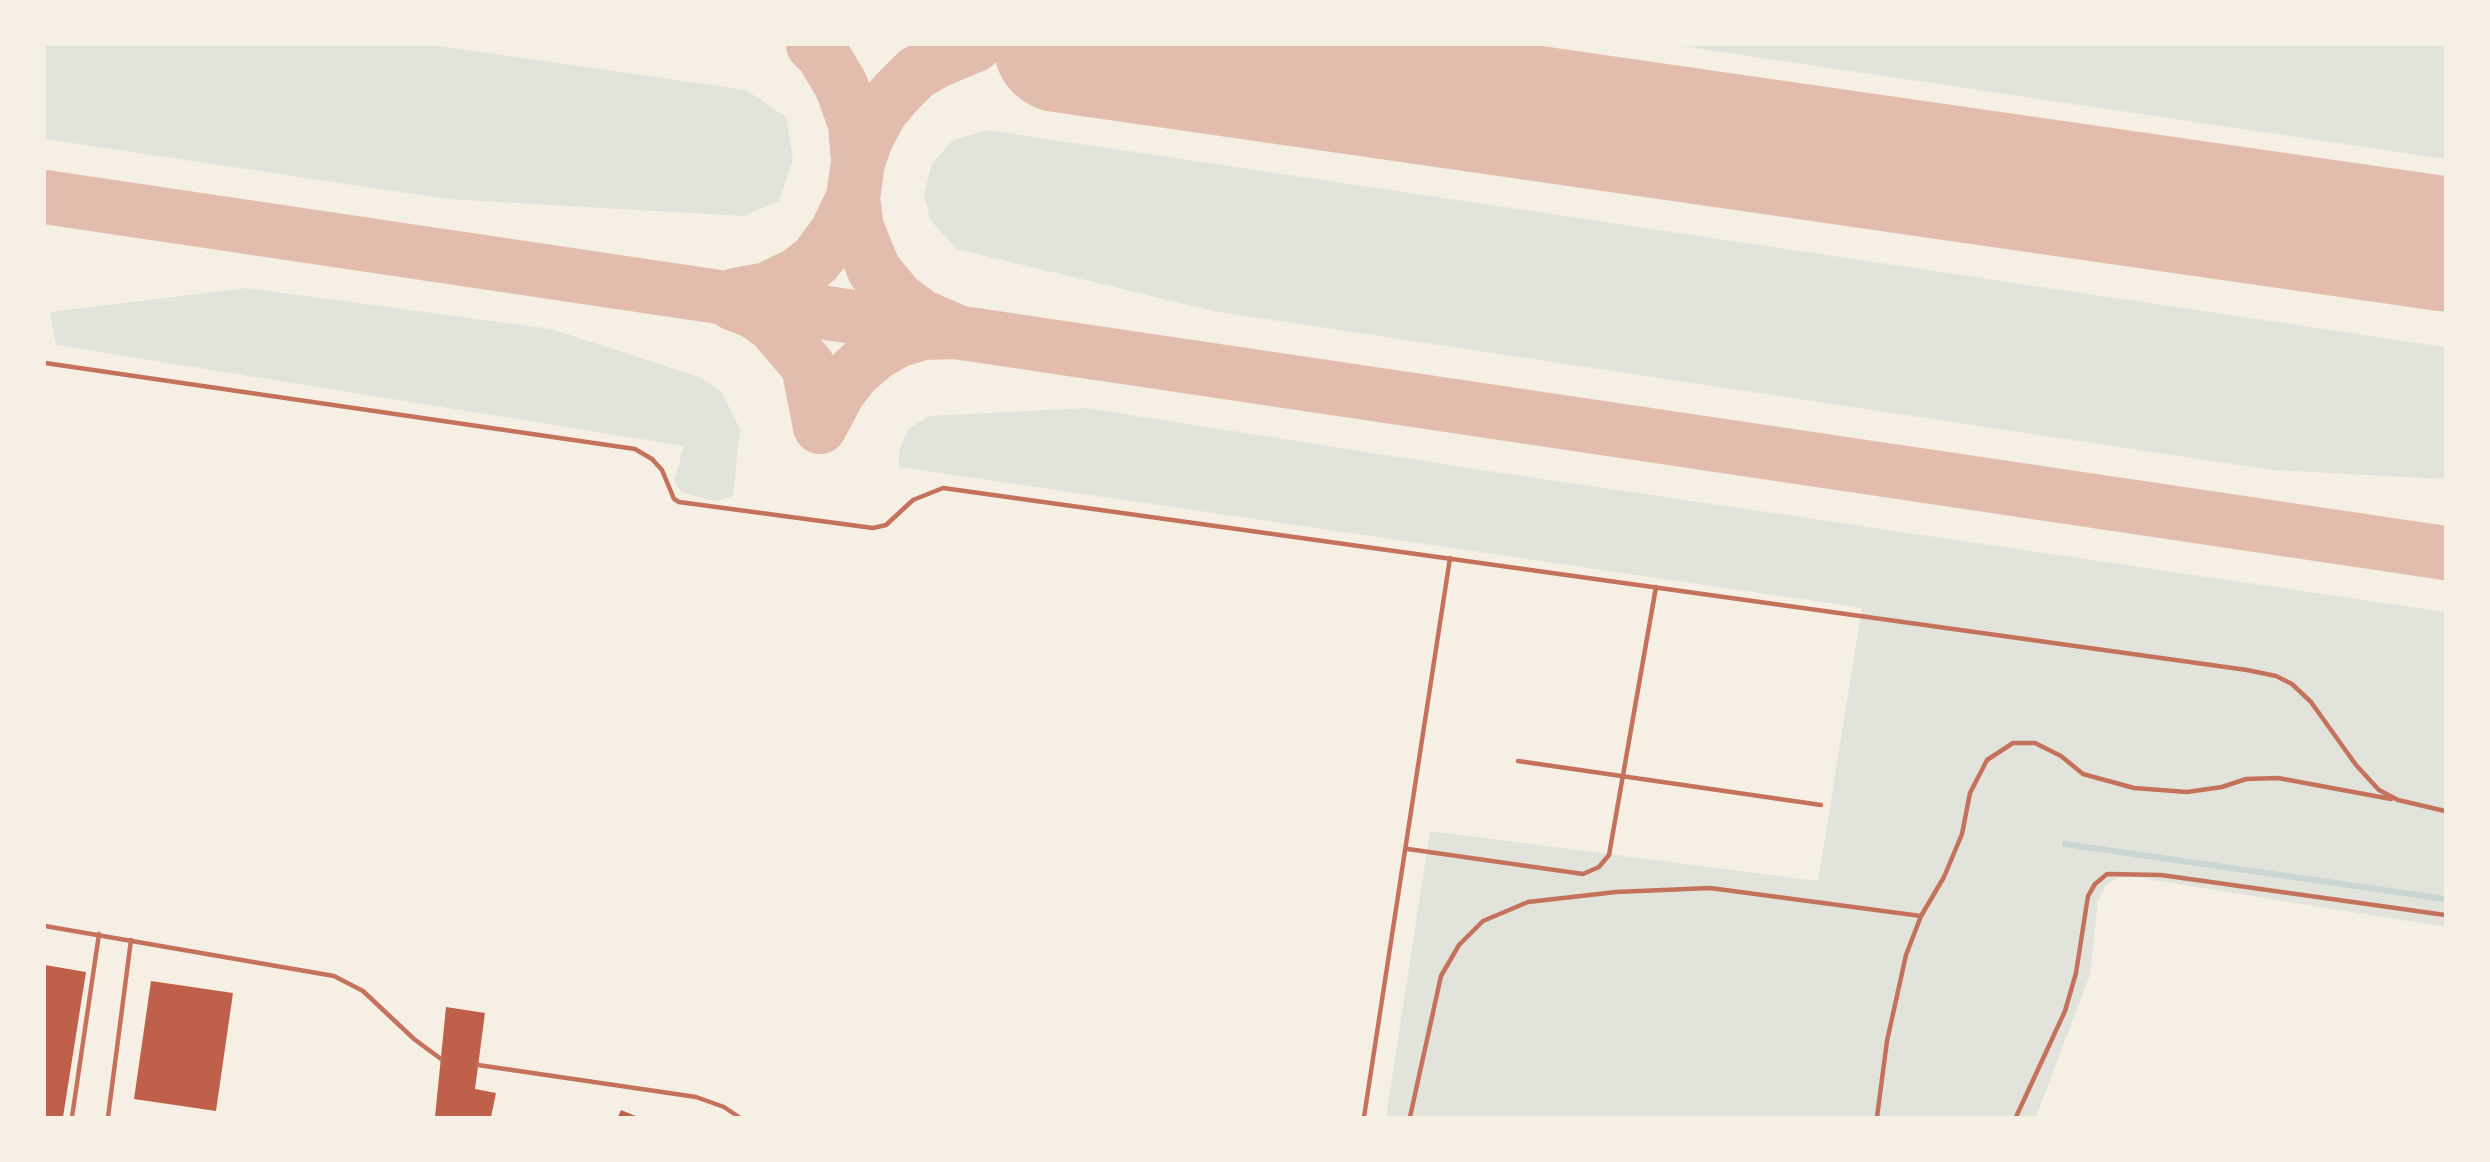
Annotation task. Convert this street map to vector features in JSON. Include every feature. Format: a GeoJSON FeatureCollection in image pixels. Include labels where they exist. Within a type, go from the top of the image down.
{"type":"FeatureCollection","features":[{"type":"Feature","properties":{"kind":"lane"},"geometry":{"type":"LineString","coordinates":[[45,363],[635,449],[652,459],[662,470],[674,498],[679,502],[873,528],[886,525],[914,500],[943,488],[2276,676],[2292,684],[2311,702],[2356,765],[2379,790],[2398,800]]}},
{"type":"Feature","properties":{"kind":"lane"},"geometry":{"type":"LineString","coordinates":[[1364,1117],[1408,849],[1450,558]]}},
{"type":"Feature","properties":{"kind":"lane"},"geometry":{"type":"LineString","coordinates":[[1408,849],[1583,874],[1599,867],[1609,855],[1656,587]]}},
{"type":"Feature","properties":{"kind":"lane"},"geometry":{"type":"LineString","coordinates":[[1877,1117],[1887,1041],[1906,955],[1921,916],[1944,877],[1962,834],[1970,793],[1988,760],[2013,743],[2035,743],[2061,756],[2084,774],[2134,788],[2187,792],[2222,787],[2246,779],[2277,778],[2445,811]]}},
{"type":"Feature","properties":{"kind":"lane"},"geometry":{"type":"LineString","coordinates":[[1518,760],[1821,806]]}},
{"type":"Feature","properties":{"kind":"lane"},"geometry":{"type":"LineString","coordinates":[[2016,1117],[2065,1011],[2076,973],[2088,896],[2095,884],[2108,874],[2161,875],[2445,915]]}},
{"type":"Feature","properties":{"kind":"lane"},"geometry":{"type":"LineString","coordinates":[[1410,1117],[1441,976],[1459,945],[1483,921],[1528,902],[1616,892],[1710,888],[1921,916]]}},
{"type":"Feature","properties":{"kind":"lane"},"geometry":{"type":"LineString","coordinates":[[45,926],[334,976],[363,991],[414,1039],[441,1059]]}},
{"type":"Feature","properties":{"kind":"lane"},"geometry":{"type":"LineString","coordinates":[[72,1117],[99,934]]}},
{"type":"Feature","properties":{"kind":"lane"},"geometry":{"type":"LineString","coordinates":[[108,1117],[131,940]]}},
{"type":"Feature","properties":{"kind":"lane"},"geometry":{"type":"LineString","coordinates":[[478,1065],[696,1097],[724,1107],[739,1117]]}},
{"type":"Feature","properties":{"kind":"shaded area"},"geometry":{"type":"Polygon","coordinates":[[[45,45],[432,45],[746,90],[786,117],[793,159],[779,201],[743,216],[446,199],[45,139],[45,45]]]}},
{"type":"Feature","properties":{"kind":"shaded area"},"geometry":{"type":"Polygon","coordinates":[[[1674,45],[2445,45],[2445,159],[1674,45]]]}},
{"type":"Feature","properties":{"kind":"shaded area"},"geometry":{"type":"Polygon","coordinates":[[[987,130],[2445,347],[2445,479],[2272,470],[1213,311],[957,249],[930,220],[924,193],[932,164],[953,140],[987,130]]]}},
{"type":"Feature","properties":{"kind":"shaded area"},"geometry":{"type":"Polygon","coordinates":[[[247,288],[551,329],[699,377],[721,391],[740,429],[733,496],[715,501],[682,493],[674,481],[684,446],[56,345],[50,312],[247,288]]]}},
{"type":"Feature","properties":{"kind":"shaded area"},"geometry":{"type":"Polygon","coordinates":[[[1086,408],[1475,469],[2445,612],[2445,927],[2134,877],[2118,878],[2106,885],[2098,901],[2090,975],[2036,1117],[1386,1117],[1430,831],[1818,881],[1862,608],[899,467],[899,451],[908,429],[929,416],[1086,408]]]}},
{"type":"Feature","properties":{"kind":"building"},"geometry":{"type":"Polygon","coordinates":[[[45,965],[86,972],[63,1117],[45,1117],[45,965]]]}},
{"type":"Feature","properties":{"kind":"building"},"geometry":{"type":"Polygon","coordinates":[[[151,981],[233,993],[216,1111],[134,1099],[151,981]]]}},
{"type":"Feature","properties":{"kind":"building"},"geometry":{"type":"Polygon","coordinates":[[[446,1007],[485,1013],[475,1089],[496,1093],[491,1117],[435,1117],[446,1007]]]}},
{"type":"Feature","properties":{"kind":"building"},"geometry":{"type":"Polygon","coordinates":[[[621,1110],[638,1117],[618,1117],[621,1110]]]}},
{"type":"Feature","properties":{"kind":"waterway"},"geometry":{"type":"LineString","coordinates":[[2065,844],[2445,899]]}},
{"type":"Feature","properties":{"kind":"taxiway"},"geometry":{"type":"LineString","coordinates":[[735,295],[767,289],[798,274],[816,260],[836,233],[853,198],[858,162],[855,124],[841,85],[823,55],[813,45]]}},
{"type":"Feature","properties":{"kind":"taxiway"},"geometry":{"type":"LineString","coordinates":[[858,162],[867,137],[881,111],[897,92],[916,73],[937,61],[975,45]]}},
{"type":"Feature","properties":{"kind":"taxiway"},"geometry":{"type":"LineString","coordinates":[[45,197],[2445,553]]}},
{"type":"Feature","properties":{"kind":"taxiway"},"geometry":{"type":"LineString","coordinates":[[734,304],[755,312],[774,326],[808,366],[820,427],[839,391],[855,371],[876,353],[897,341],[923,333],[958,332],[921,316],[897,298],[874,270],[857,228],[853,198]]}},
{"type":"Feature","properties":{"kind":"runway"},"geometry":{"type":"LineString","coordinates":[[1061,45],[2445,244]]}}]}
